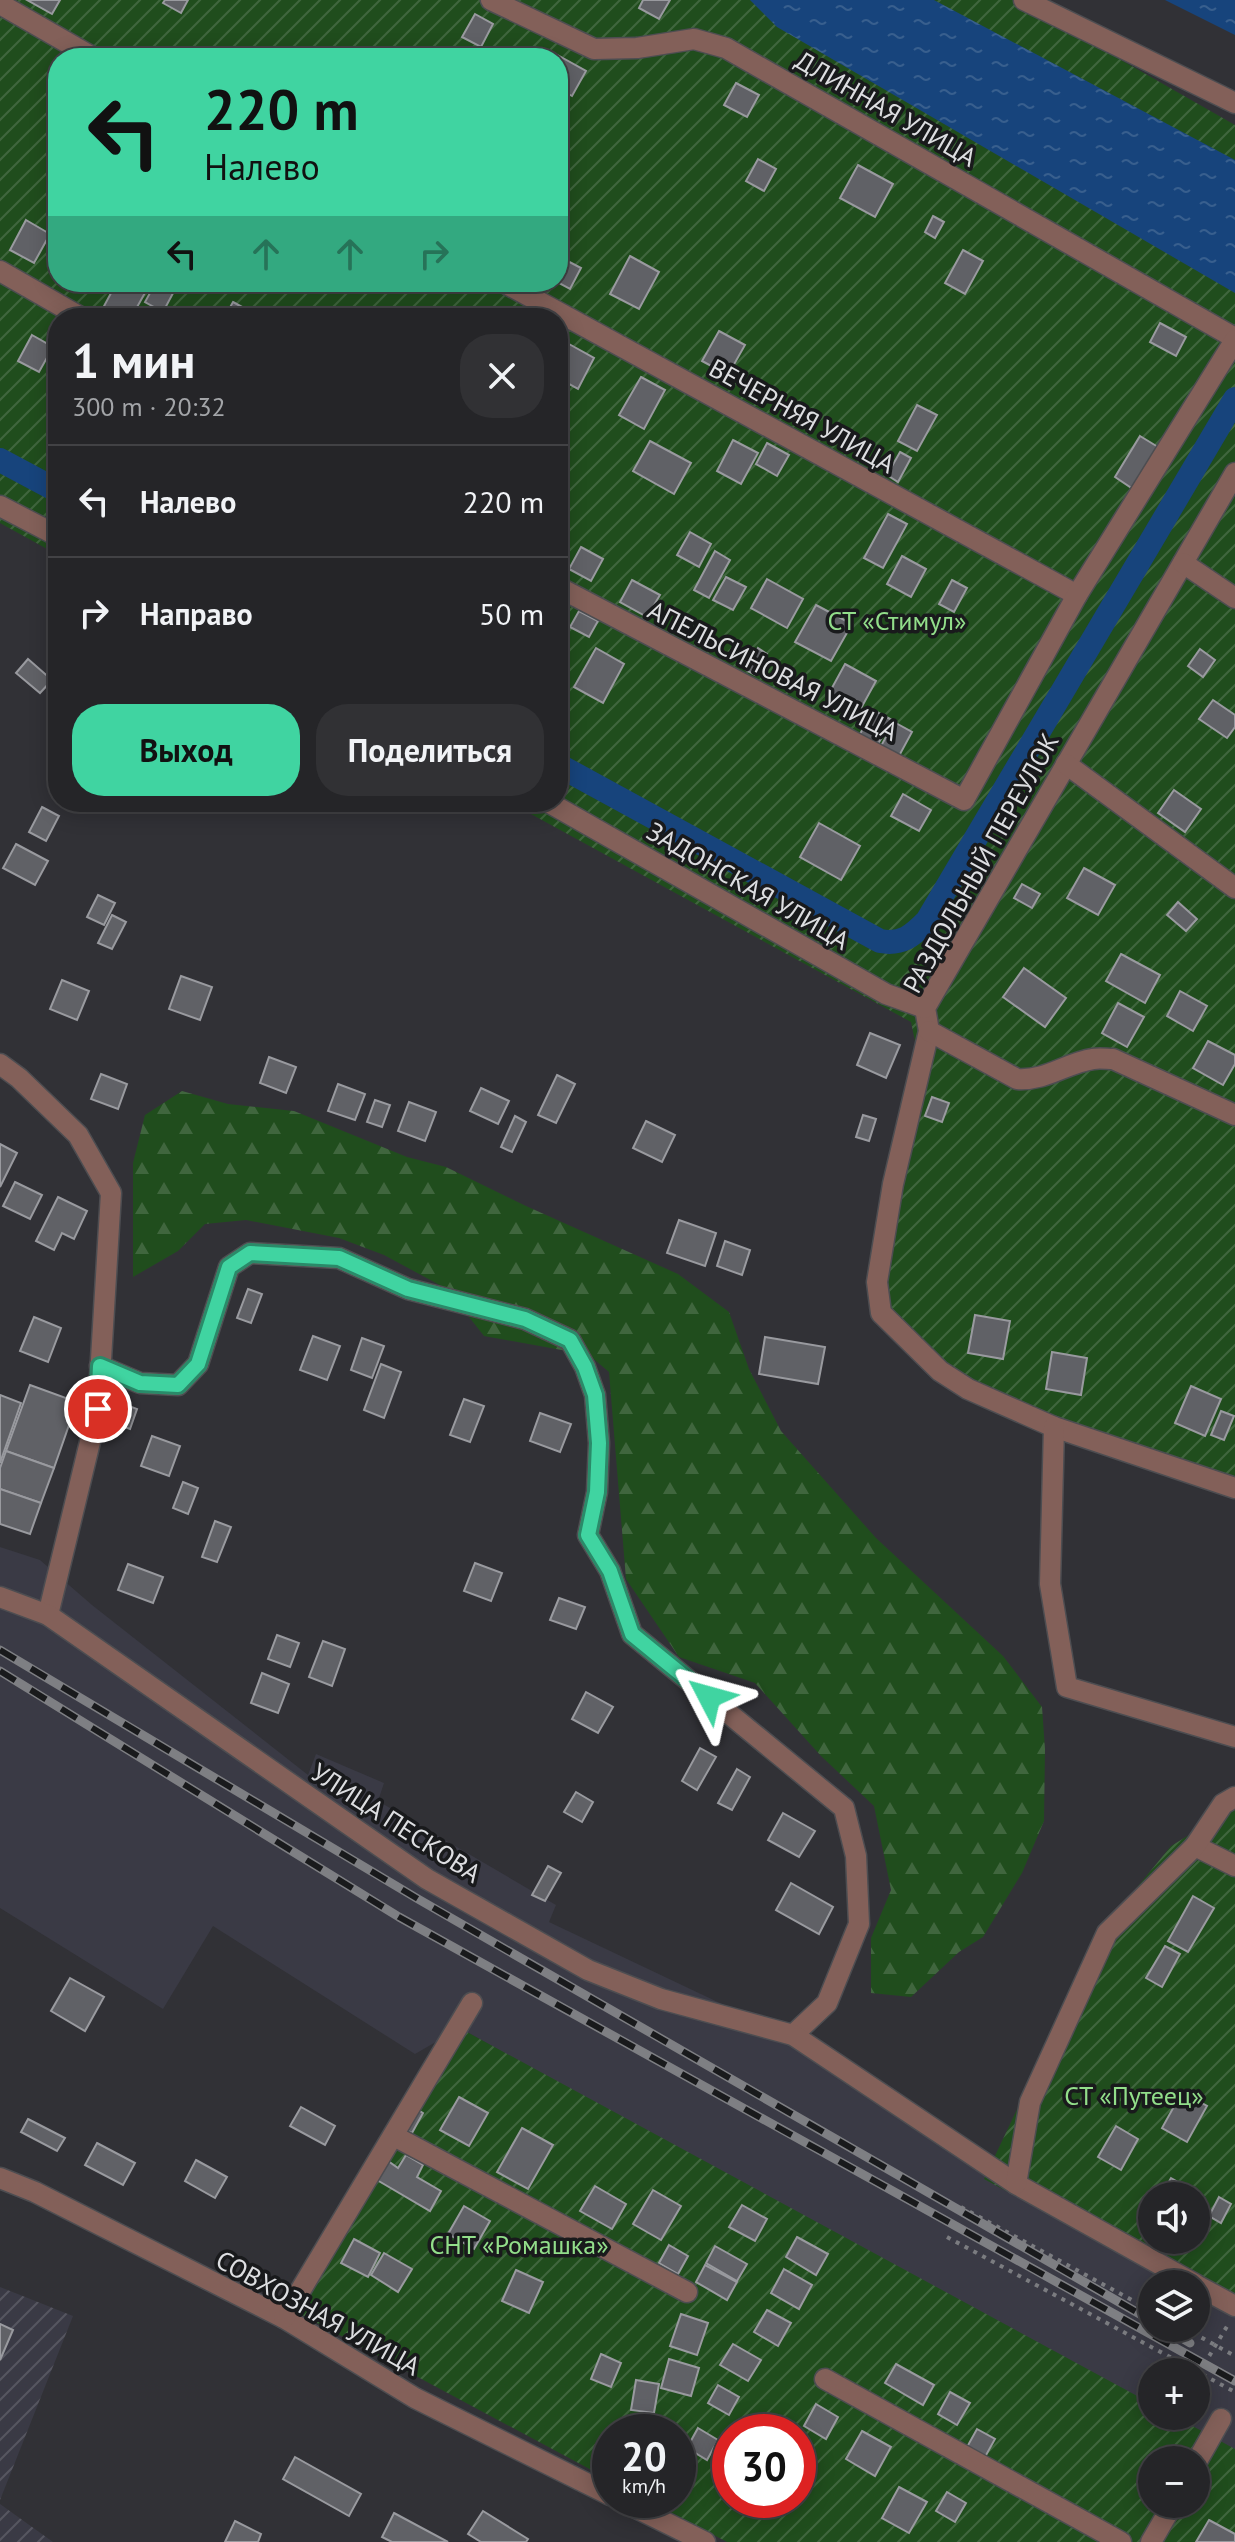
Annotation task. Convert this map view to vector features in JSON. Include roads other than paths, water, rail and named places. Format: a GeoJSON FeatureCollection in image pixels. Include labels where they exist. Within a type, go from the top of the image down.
{"type":"FeatureCollection","features":[{"type":"Feature","properties":{"kind":"street","name":"ДЛИННАЯ УЛИЦА"},"geometry":{"type":"LineString","coordinates":[[491,0],[594,49],[637,48],[694,39],[726,48],[1235,339]]}},
{"type":"Feature","properties":{"kind":"street"},"geometry":{"type":"LineString","coordinates":[[1024,0],[1235,103]]}},
{"type":"Feature","properties":{"kind":"street"},"geometry":{"type":"LineString","coordinates":[[0,4],[77,48]]}},
{"type":"Feature","properties":{"kind":"street"},"geometry":{"type":"LineString","coordinates":[[0,271],[65,308]]}},
{"type":"Feature","properties":{"kind":"street","name":"ВЕЧЕРНЯЯ УЛИЦА"},"geometry":{"type":"LineString","coordinates":[[521,292],[551,308]]}},
{"type":"Feature","properties":{"kind":"street","name":"ВЕЧЕРНЯЯ УЛИЦА"},"geometry":{"type":"LineString","coordinates":[[568,317],[1077,595]]}},
{"type":"Feature","properties":{"kind":"street"},"geometry":{"type":"LineString","coordinates":[[1077,595],[1235,339]]}},
{"type":"Feature","properties":{"kind":"street","name":"РАЗДОЛЬНЫЙ ПЕРЕУЛОК"},"geometry":{"type":"LineString","coordinates":[[1054,1427],[952,1381],[881,1313],[877,1282],[893,1184],[929,1031],[925,1008],[1235,473]]}},
{"type":"Feature","properties":{"kind":"street"},"geometry":{"type":"LineString","coordinates":[[0,506],[48,531]]}},
{"type":"Feature","properties":{"kind":"street"},"geometry":{"type":"LineString","coordinates":[[1183,563],[1235,598]]}},
{"type":"Feature","properties":{"kind":"street","name":"АПЕЛЬСИНОВАЯ УЛИЦА"},"geometry":{"type":"LineString","coordinates":[[568,592],[964,800],[1077,595]]}},
{"type":"Feature","properties":{"kind":"street"},"geometry":{"type":"LineString","coordinates":[[1066,764],[1235,888]]}},
{"type":"Feature","properties":{"kind":"street","name":"ЗАДОНСКАЯ УЛИЦА"},"geometry":{"type":"LineString","coordinates":[[566,812],[886,994],[925,1008]]}},
{"type":"Feature","properties":{"kind":"street"},"geometry":{"type":"LineString","coordinates":[[929,1031],[1017,1079],[1049,1076],[1094,1058],[1113,1059],[1235,1115]]}},
{"type":"Feature","properties":{"kind":"street"},"geometry":{"type":"LineString","coordinates":[[0,1064],[19,1078],[78,1135],[111,1193],[98,1409],[48,1615]]}},
{"type":"Feature","properties":{"kind":"street"},"geometry":{"type":"LineString","coordinates":[[100,1366],[140,1383],[178,1385],[198,1364],[229,1267],[250,1253],[339,1258],[408,1289],[525,1319],[570,1340],[585,1367],[595,1395],[599,1443],[597,1492],[588,1535],[610,1571],[632,1634],[844,1808],[856,1856],[859,1924],[827,2003],[793,2035]]}},
{"type":"Feature","properties":{"kind":"street"},"geometry":{"type":"LineString","coordinates":[[1235,1488],[1054,1427],[1050,1584],[1067,1687],[1235,1737]]}},
{"type":"Feature","properties":{"kind":"street","name":"УЛИЦА ПЕСКОВА"},"geometry":{"type":"LineString","coordinates":[[0,1597],[48,1615],[427,1879],[588,1970],[661,1999],[793,2035],[1016,2184],[1170,2270]]}},
{"type":"Feature","properties":{"kind":"street"},"geometry":{"type":"LineString","coordinates":[[1016,2184],[1030,2102],[1107,1933],[1195,1846],[1223,1804],[1235,1797]]}},
{"type":"Feature","properties":{"kind":"street"},"geometry":{"type":"LineString","coordinates":[[1195,1846],[1235,1866]]}},
{"type":"Feature","properties":{"kind":"street"},"geometry":{"type":"LineString","coordinates":[[284,2318],[472,2003]]}},
{"type":"Feature","properties":{"kind":"street"},"geometry":{"type":"LineString","coordinates":[[394,2136],[687,2292]]}},
{"type":"Feature","properties":{"kind":"street","name":"СОВХОЗНАЯ УЛИЦА"},"geometry":{"type":"LineString","coordinates":[[0,2178],[35,2192],[284,2318],[415,2398],[592,2486]]}},
{"type":"Feature","properties":{"kind":"street","name":"УЛИЦА ПЕСКОВА"},"geometry":{"type":"LineString","coordinates":[[1210,2292],[1235,2306]]}},
{"type":"Feature","properties":{"kind":"street"},"geometry":{"type":"LineString","coordinates":[[825,2379],[1121,2542]]}},
{"type":"Feature","properties":{"kind":"street"},"geometry":{"type":"LineString","coordinates":[[1206,2446],[1221,2419]]}},
{"type":"Feature","properties":{"kind":"street"},"geometry":{"type":"LineString","coordinates":[[656,2518],[705,2542]]}},
{"type":"Feature","properties":{"kind":"street"},"geometry":{"type":"LineString","coordinates":[[1151,2542],[1165,2518]]}},
{"type":"Feature","properties":{"kind":"water"},"geometry":{"type":"Polygon","coordinates":[[[750,0],[934,0],[1235,160],[1235,293],[777,27],[750,0]]]}},
{"type":"Feature","properties":{"kind":"water"},"geometry":{"type":"Polygon","coordinates":[[[1165,0],[1235,0],[1235,35],[1165,0]]]}},
{"type":"Feature","properties":{"kind":"waterway"},"geometry":{"type":"LineString","coordinates":[[568,770],[880,941],[895,942],[906,938],[927,921],[1235,399]]}},
{"type":"Feature","properties":{"kind":"waterway"},"geometry":{"type":"LineString","coordinates":[[0,460],[48,486]]}},
{"type":"Feature","properties":{"kind":"railway"},"geometry":{"type":"LineString","coordinates":[[0,1650],[418,1899],[1138,2313]]}},
{"type":"Feature","properties":{"kind":"railway"},"geometry":{"type":"LineString","coordinates":[[0,1671],[399,1917],[1235,2381]]}},
{"type":"Feature","properties":{"kind":"park label","name":"СТ «Стимул»"},"geometry":{"type":"Point","coordinates":[897,621]}},
{"type":"Feature","properties":{"kind":"park label","name":"СТ «Путеец»"},"geometry":{"type":"Point","coordinates":[1134,2096]}},
{"type":"Feature","properties":{"kind":"park label","name":"СНТ «Ромашка»"},"geometry":{"type":"Point","coordinates":[519,2245]}}]}
